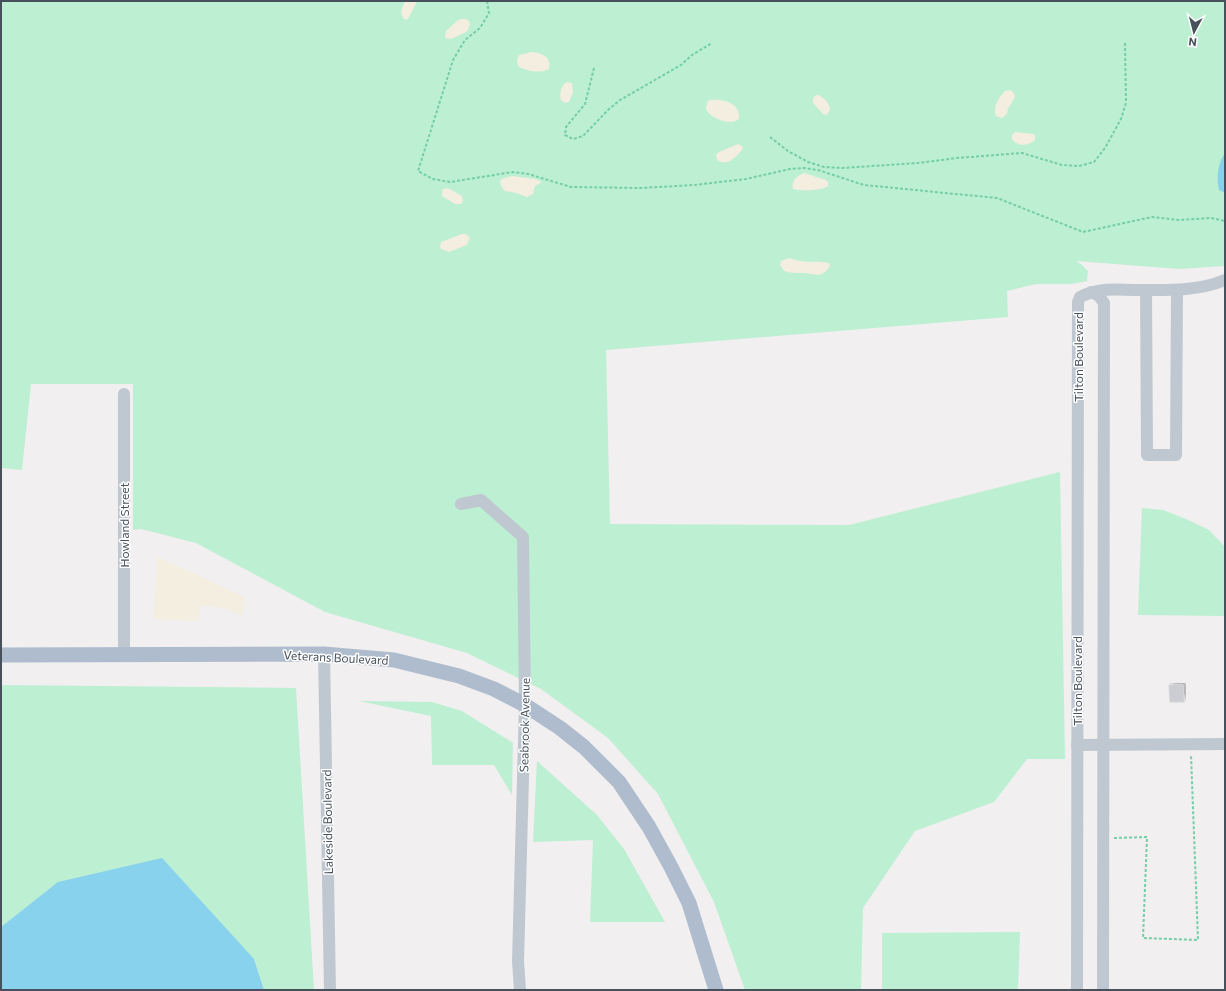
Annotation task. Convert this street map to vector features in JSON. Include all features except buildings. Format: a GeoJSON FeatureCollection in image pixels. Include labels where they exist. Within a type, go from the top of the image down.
{"type":"FeatureCollection","features":[{"type":"Feature","properties":{"kind":"main road","name":"Veterans Boulevard"},"geometry":{"type":"LineString","coordinates":[[1,655],[324,654],[394,660],[459,676],[494,689],[526,705],[560,728],[584,747],[619,782],[649,827],[672,867],[689,903],[716,990]]}},
{"type":"Feature","properties":{"kind":"street"},"geometry":{"type":"LineString","coordinates":[[1091,292],[1111,289],[1177,290],[1215,284],[1225,280]]}},
{"type":"Feature","properties":{"kind":"street"},"geometry":{"type":"LineString","coordinates":[[1146,290],[1147,456],[1176,455],[1177,290]]}},
{"type":"Feature","properties":{"kind":"street"},"geometry":{"type":"LineString","coordinates":[[1091,292],[1099,296],[1104,303],[1102,744],[1103,990]]}},
{"type":"Feature","properties":{"kind":"street","name":"Tilton Boulevard"},"geometry":{"type":"LineString","coordinates":[[1078,990],[1078,302],[1080,297],[1091,292]]}},
{"type":"Feature","properties":{"kind":"street","name":"Howland Street"},"geometry":{"type":"LineString","coordinates":[[124,394],[124,655]]}},
{"type":"Feature","properties":{"kind":"street","name":"Seabrook Avenue"},"geometry":{"type":"LineString","coordinates":[[461,504],[481,500],[523,537],[526,705],[518,961],[520,990]]}},
{"type":"Feature","properties":{"kind":"street","name":"Lakeside Boulevard"},"geometry":{"type":"LineString","coordinates":[[324,654],[330,990]]}},
{"type":"Feature","properties":{"kind":"street"},"geometry":{"type":"LineString","coordinates":[[1077,745],[1225,744]]}},
{"type":"Feature","properties":{"kind":"path"},"geometry":{"type":"LineString","coordinates":[[487,1],[489,13],[480,28],[465,40],[453,60],[418,172],[433,179],[450,182],[513,172],[536,176],[571,187],[642,188],[694,185],[746,179],[790,169],[804,168],[818,170],[864,185],[998,198],[1083,232],[1152,217],[1179,220],[1211,218],[1225,221]]}},
{"type":"Feature","properties":{"kind":"path"},"geometry":{"type":"LineString","coordinates":[[594,68],[585,104],[566,127],[565,134],[574,139],[583,136],[608,110],[620,100],[681,65],[692,55],[712,43]]}},
{"type":"Feature","properties":{"kind":"path"},"geometry":{"type":"LineString","coordinates":[[770,136],[788,151],[808,162],[842,168],[918,163],[957,158],[1022,153],[1062,165],[1080,166],[1094,162],[1105,148],[1121,119],[1126,104],[1125,43]]}},
{"type":"Feature","properties":{"kind":"path"},"geometry":{"type":"LineString","coordinates":[[1103,838],[1147,837],[1143,938],[1198,940],[1190,744]]}},
{"type":"Feature","properties":{"kind":"green space"},"geometry":{"type":"Polygon","coordinates":[[[1,1],[1225,1],[1225,266],[1179,269],[1076,261],[1088,271],[1087,281],[1071,284],[1036,284],[1007,291],[1008,317],[606,350],[610,524],[849,525],[1060,472],[1065,759],[1027,759],[994,802],[915,831],[863,908],[861,990],[745,990],[714,902],[658,794],[608,738],[541,689],[467,653],[325,612],[196,543],[141,529],[133,530],[133,384],[31,384],[22,470],[1,468],[1,1]]]}},
{"type":"Feature","properties":{"kind":"green space"},"geometry":{"type":"Polygon","coordinates":[[[1142,508],[1163,510],[1186,519],[1209,530],[1225,547],[1225,616],[1138,615],[1142,508]]]}},
{"type":"Feature","properties":{"kind":"green space"},"geometry":{"type":"Polygon","coordinates":[[[1,685],[296,688],[314,990],[264,990],[254,959],[58,883],[1,927],[1,685]]]}},
{"type":"Feature","properties":{"kind":"green space"},"geometry":{"type":"Polygon","coordinates":[[[359,701],[432,702],[462,711],[513,743],[512,795],[494,765],[432,765],[431,716],[359,701]]]}},
{"type":"Feature","properties":{"kind":"green space"},"geometry":{"type":"Polygon","coordinates":[[[537,761],[597,815],[624,849],[665,922],[590,922],[593,840],[533,842],[537,761]]]}},
{"type":"Feature","properties":{"kind":"green space"},"geometry":{"type":"Polygon","coordinates":[[[1020,932],[1018,990],[882,990],[882,933],[1020,932]]]}},
{"type":"Feature","properties":{"kind":"sand"},"geometry":{"type":"Polygon","coordinates":[[[405,1],[417,1],[408,19],[406,20],[403,18],[401,12],[405,1]]]}},
{"type":"Feature","properties":{"kind":"sand"},"geometry":{"type":"Polygon","coordinates":[[[461,19],[466,19],[469,21],[470,24],[468,30],[451,39],[445,38],[446,31],[461,19]]]}},
{"type":"Feature","properties":{"kind":"sand"},"geometry":{"type":"Polygon","coordinates":[[[532,52],[539,53],[548,59],[550,65],[549,69],[545,71],[533,71],[518,66],[517,61],[519,55],[532,52]]]}},
{"type":"Feature","properties":{"kind":"sand"},"geometry":{"type":"Polygon","coordinates":[[[567,82],[572,83],[573,92],[569,102],[565,103],[560,98],[560,92],[563,85],[567,82]]]}},
{"type":"Feature","properties":{"kind":"sand"},"geometry":{"type":"Polygon","coordinates":[[[1009,90],[1015,95],[1007,114],[1002,118],[996,116],[995,110],[1000,96],[1005,91],[1009,90]]]}},
{"type":"Feature","properties":{"kind":"sand"},"geometry":{"type":"Polygon","coordinates":[[[818,95],[825,99],[829,105],[830,110],[827,115],[823,114],[813,103],[815,96],[818,95]]]}},
{"type":"Feature","properties":{"kind":"sand"},"geometry":{"type":"Polygon","coordinates":[[[710,100],[720,100],[730,103],[737,109],[739,119],[732,122],[727,122],[713,117],[706,109],[707,102],[710,100]]]}},
{"type":"Feature","properties":{"kind":"sand"},"geometry":{"type":"Polygon","coordinates":[[[1015,132],[1033,134],[1035,135],[1035,140],[1030,144],[1023,145],[1014,142],[1012,135],[1015,132]]]}},
{"type":"Feature","properties":{"kind":"sand"},"geometry":{"type":"Polygon","coordinates":[[[738,144],[743,147],[734,158],[726,162],[717,160],[716,155],[719,152],[738,144]]]}},
{"type":"Feature","properties":{"kind":"sand"},"geometry":{"type":"Polygon","coordinates":[[[804,173],[826,180],[828,182],[828,186],[821,189],[811,190],[793,189],[795,179],[804,173]]]}},
{"type":"Feature","properties":{"kind":"sand"},"geometry":{"type":"Polygon","coordinates":[[[512,176],[536,179],[542,182],[535,186],[533,194],[527,197],[505,191],[501,186],[500,181],[502,179],[512,176]]]}},
{"type":"Feature","properties":{"kind":"sand"},"geometry":{"type":"Polygon","coordinates":[[[448,188],[462,196],[463,201],[461,204],[455,204],[442,196],[443,189],[448,188]]]}},
{"type":"Feature","properties":{"kind":"sand"},"geometry":{"type":"Polygon","coordinates":[[[462,234],[466,234],[470,238],[467,245],[449,252],[441,249],[441,242],[462,234]]]}},
{"type":"Feature","properties":{"kind":"sand"},"geometry":{"type":"Polygon","coordinates":[[[789,258],[800,261],[829,263],[830,266],[824,273],[818,275],[792,273],[784,271],[780,265],[781,261],[789,258]]]}},
{"type":"Feature","properties":{"kind":"sand"},"geometry":{"type":"Polygon","coordinates":[[[157,557],[243,596],[245,604],[242,616],[223,608],[201,605],[199,621],[154,619],[157,557]]]}},
{"type":"Feature","properties":{"kind":"water"},"geometry":{"type":"Polygon","coordinates":[[[1225,153],[1225,193],[1219,190],[1218,171],[1225,153]]]}},
{"type":"Feature","properties":{"kind":"water"},"geometry":{"type":"Polygon","coordinates":[[[162,858],[254,959],[264,990],[1,990],[1,927],[58,882],[162,858]]]}}]}
